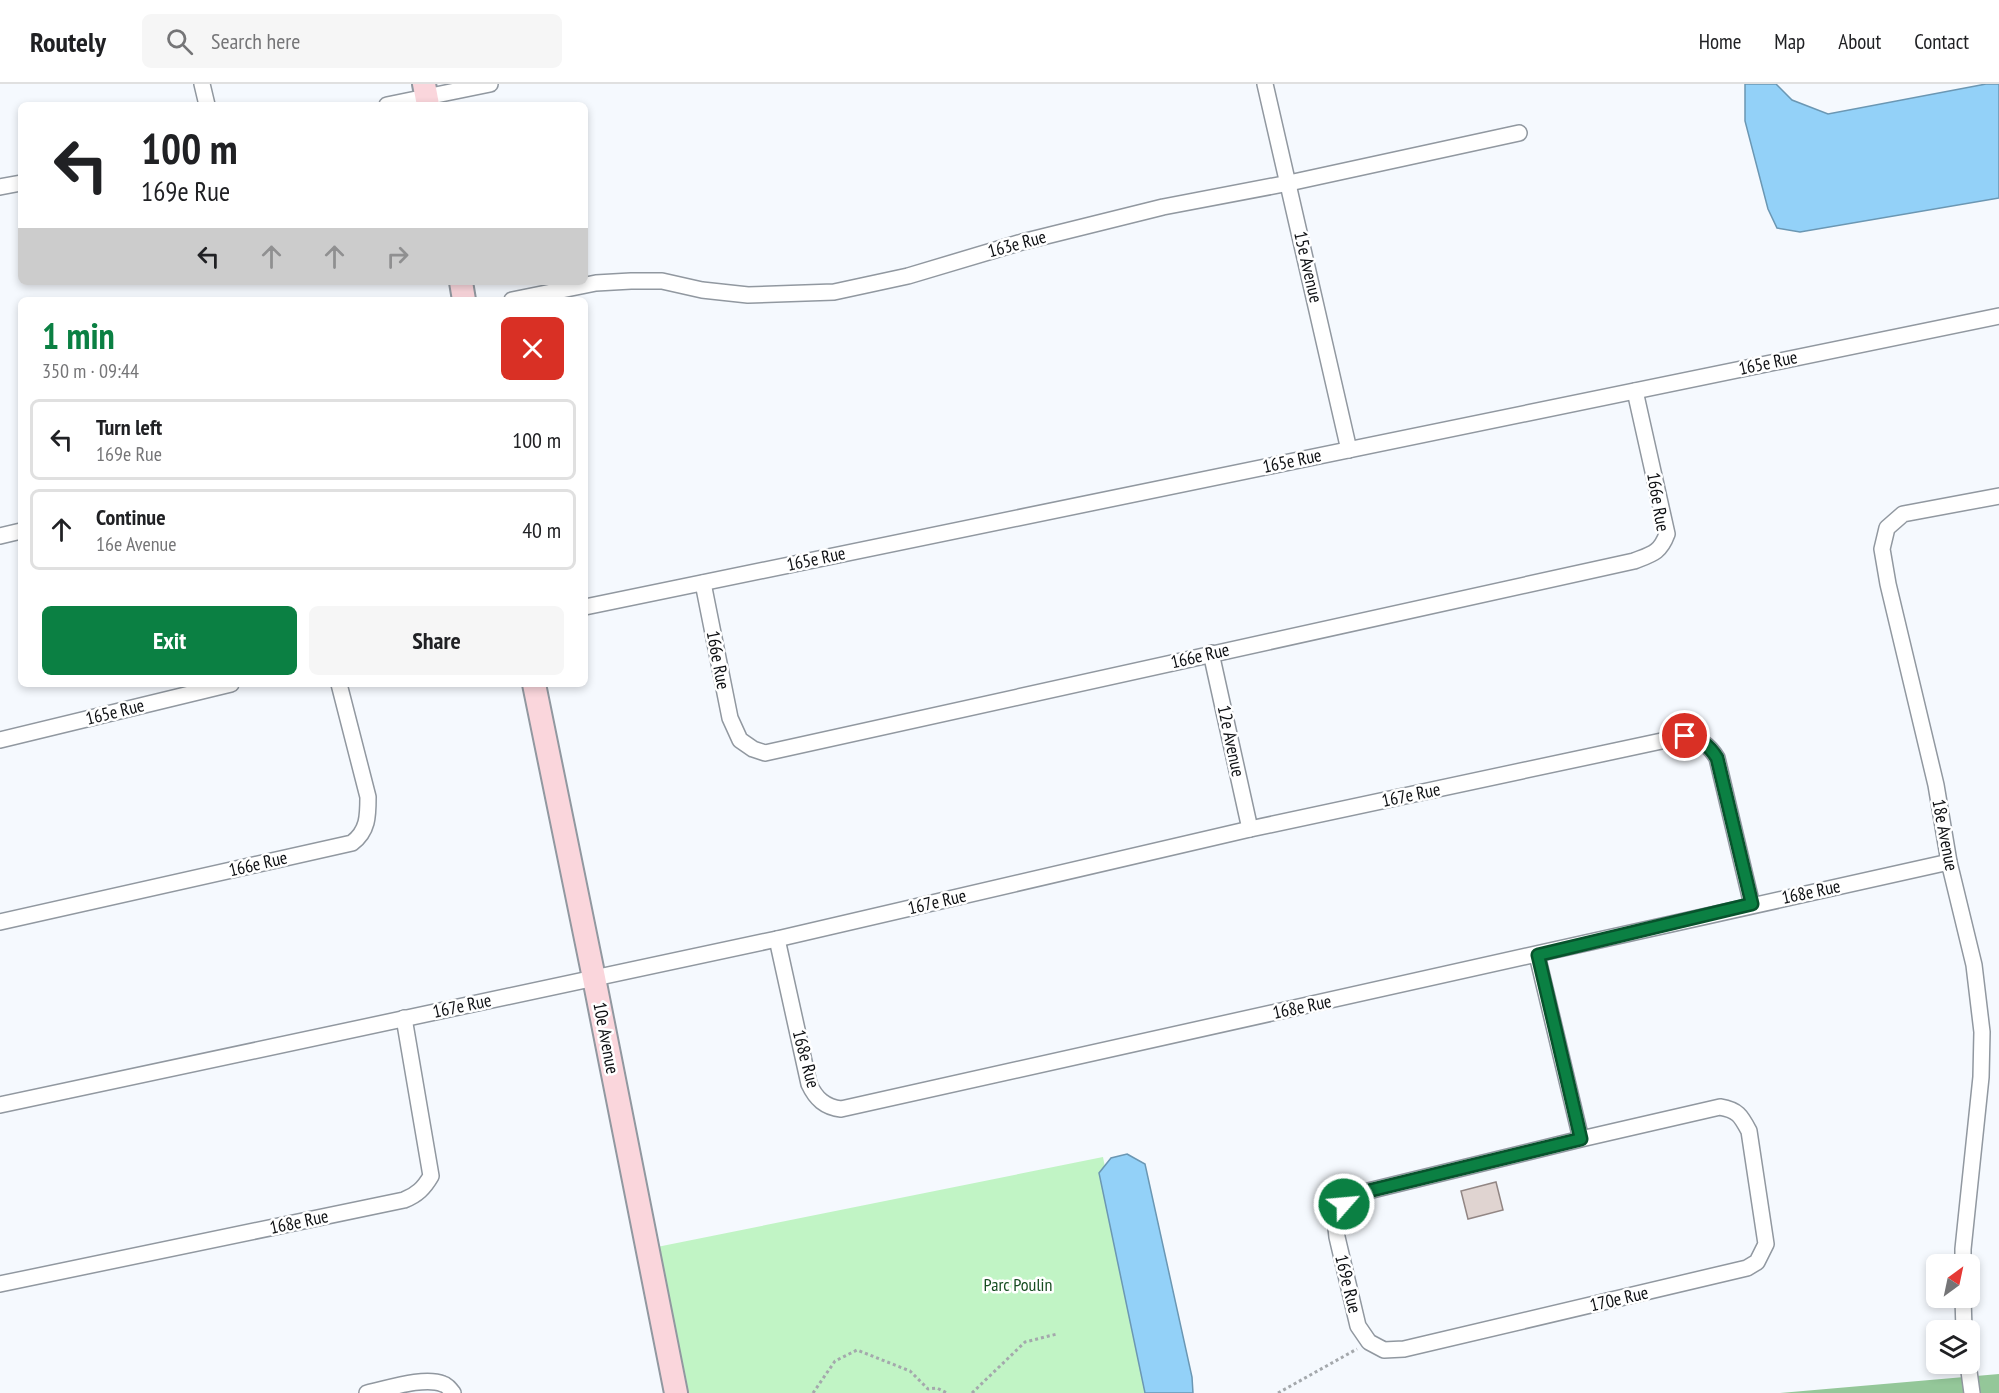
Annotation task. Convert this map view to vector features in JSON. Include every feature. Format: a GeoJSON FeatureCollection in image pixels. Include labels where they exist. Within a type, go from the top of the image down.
{"type":"FeatureCollection","features":[{"type":"Feature","properties":{"kind":"street"},"geometry":{"type":"LineString","coordinates":[[202,84],[206,102]]}},
{"type":"Feature","properties":{"kind":"street"},"geometry":{"type":"LineString","coordinates":[[399,102],[490,84]]}},
{"type":"Feature","properties":{"kind":"street","name":"15e Avenue"},"geometry":{"type":"LineString","coordinates":[[1265,84],[1349,450]]}},
{"type":"Feature","properties":{"kind":"street","name":"163e Rue"},"geometry":{"type":"LineString","coordinates":[[588,285],[662,281],[702,291],[748,295],[834,292],[908,276],[1022,242],[1152,210],[1519,133]]}},
{"type":"Feature","properties":{"kind":"street"},"geometry":{"type":"LineString","coordinates":[[0,187],[18,184]]}},
{"type":"Feature","properties":{"kind":"street","name":"163e Rue"},"geometry":{"type":"LineString","coordinates":[[527,297],[586,285]]}},
{"type":"Feature","properties":{"kind":"street","name":"165e Rue"},"geometry":{"type":"LineString","coordinates":[[588,606],[1999,316]]}},
{"type":"Feature","properties":{"kind":"street","name":"166e Rue"},"geometry":{"type":"LineString","coordinates":[[703,583],[730,718],[740,740],[753,749],[765,753],[1634,561],[1653,554],[1662,547],[1667,534],[1635,391]]}},
{"type":"Feature","properties":{"kind":"street","name":"18e Avenue"},"geometry":{"type":"LineString","coordinates":[[1963,1254],[1981,1077],[1982,1032],[1974,965],[1949,862],[1936,786],[1888,584],[1882,549],[1887,528],[1903,514],[1999,496]]}},
{"type":"Feature","properties":{"kind":"street"},"geometry":{"type":"LineString","coordinates":[[0,536],[18,532]]}},
{"type":"Feature","properties":{"kind":"street","name":"12e Avenue"},"geometry":{"type":"LineString","coordinates":[[1211,653],[1250,829]]}},
{"type":"Feature","properties":{"kind":"street","name":"165e Rue"},"geometry":{"type":"LineString","coordinates":[[0,740],[219,687]]}},
{"type":"Feature","properties":{"kind":"street","name":"166e Rue"},"geometry":{"type":"LineString","coordinates":[[0,922],[352,843],[365,829],[368,797],[340,687]]}},
{"type":"Feature","properties":{"kind":"street","name":"10e Avenue"},"geometry":{"type":"LineString","coordinates":[[535,687],[676,1393]]}},
{"type":"Feature","properties":{"kind":"street","name":"167e Rue"},"geometry":{"type":"LineString","coordinates":[[0,1104],[777,939],[1250,829],[1685,736],[1697,738],[1711,749],[1717,758],[1752,904]]}},
{"type":"Feature","properties":{"kind":"street","name":"168e Rue"},"geometry":{"type":"LineString","coordinates":[[777,939],[809,1084],[821,1102],[832,1108],[841,1109],[1538,955],[1752,904],[1949,862]]}},
{"type":"Feature","properties":{"kind":"street"},"geometry":{"type":"LineString","coordinates":[[1538,955],[1581,1139]]}},
{"type":"Feature","properties":{"kind":"street","name":"168e Rue"},"geometry":{"type":"LineString","coordinates":[[0,1284],[404,1200],[414,1196],[425,1188],[431,1176],[404,1018]]}},
{"type":"Feature","properties":{"kind":"street","name":"169e Rue"},"geometry":{"type":"LineString","coordinates":[[1369,1342],[1358,1326],[1335,1219],[1344,1204],[1360,1193],[1720,1107],[1732,1109],[1742,1118],[1749,1131]]}},
{"type":"Feature","properties":{"kind":"street","name":"170e Rue"},"geometry":{"type":"LineString","coordinates":[[1369,1342],[1384,1350],[1404,1349],[1747,1268],[1757,1262],[1766,1244],[1749,1131]]}},
{"type":"Feature","properties":{"kind":"street"},"geometry":{"type":"LineString","coordinates":[[1969,1374],[1972,1393]]}},
{"type":"Feature","properties":{"kind":"street"},"geometry":{"type":"LineString","coordinates":[[367,1393],[417,1383],[435,1382],[446,1384],[453,1393]]}},
{"type":"Feature","properties":{"kind":"path"},"geometry":{"type":"LineString","coordinates":[[972,1393],[1025,1342],[1056,1334]]}},
{"type":"Feature","properties":{"kind":"path"},"geometry":{"type":"LineString","coordinates":[[1278,1393],[1369,1342]]}},
{"type":"Feature","properties":{"kind":"path"},"geometry":{"type":"LineString","coordinates":[[813,1393],[835,1361],[857,1350],[910,1371],[927,1391],[937,1388],[947,1393]]}},
{"type":"Feature","properties":{"kind":"green space","name":"Parc Poulin"},"geometry":{"type":"Polygon","coordinates":[[[1103,1157],[1150,1393],[676,1393],[647,1249],[1103,1157]]]}},
{"type":"Feature","properties":{"kind":"green space"},"geometry":{"type":"Polygon","coordinates":[[[1999,1374],[1999,1393],[1780,1393],[1999,1374]]]}},
{"type":"Feature","properties":{"kind":"water"},"geometry":{"type":"Polygon","coordinates":[[[1745,84],[1776,84],[1792,100],[1828,114],[1986,84],[1999,84],[1999,198],[1800,232],[1777,228],[1768,209],[1745,121],[1745,84]]]}},
{"type":"Feature","properties":{"kind":"water"},"geometry":{"type":"Polygon","coordinates":[[[1127,1154],[1145,1164],[1192,1377],[1193,1393],[1145,1393],[1099,1173],[1111,1158],[1127,1154]]]}},
{"type":"Feature","properties":{"kind":"building"},"geometry":{"type":"Polygon","coordinates":[[[1496,1182],[1503,1210],[1468,1219],[1461,1191],[1496,1182]]]}},
{"type":"Feature","properties":{"kind":"route"},"geometry":{"type":"LineString","coordinates":[[1344,1204],[1360,1193],[1581,1139],[1538,955],[1752,904],[1717,758],[1711,749],[1697,738],[1685,736]]}}]}
